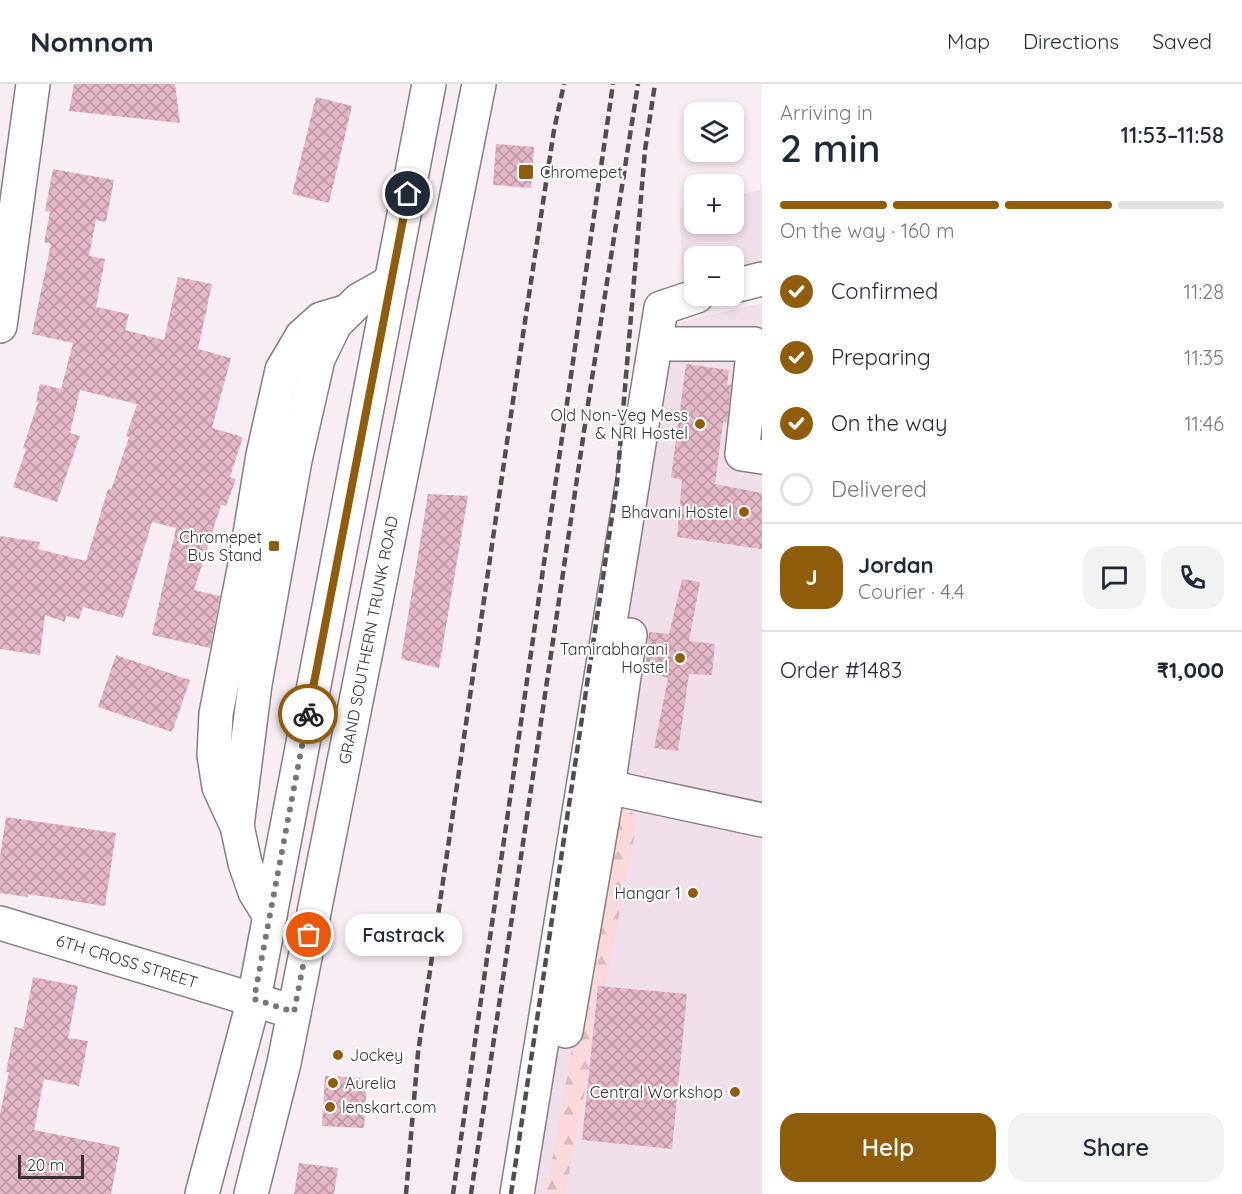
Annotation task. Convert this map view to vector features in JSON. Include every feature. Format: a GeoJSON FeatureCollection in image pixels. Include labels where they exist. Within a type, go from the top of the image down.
{"type":"FeatureCollection","features":[{"type":"Feature","properties":{"kind":"main road"},"geometry":{"type":"LineString","coordinates":[[0,326],[33,84]]}},
{"type":"Feature","properties":{"kind":"main road"},"geometry":{"type":"LineString","coordinates":[[202,1194],[254,999],[429,84]]}},
{"type":"Feature","properties":{"kind":"main road","name":"GRAND SOUTHERN TRUNK ROAD"},"geometry":{"type":"LineString","coordinates":[[251,1194],[284,1063],[479,84]]}},
{"type":"Feature","properties":{"kind":"main road"},"geometry":{"type":"LineString","coordinates":[[744,284],[762,279]]}},
{"type":"Feature","properties":{"kind":"main road"},"geometry":{"type":"LineString","coordinates":[[270,916],[255,892],[245,863],[237,826],[255,684],[295,460],[318,359],[335,324],[359,300],[391,282]]}},
{"type":"Feature","properties":{"kind":"main road"},"geometry":{"type":"LineString","coordinates":[[538,1194],[608,787],[663,343],[661,308],[684,300]]}},
{"type":"Feature","properties":{"kind":"main road"},"geometry":{"type":"LineString","coordinates":[[663,343],[754,344],[742,454],[762,457]]}},
{"type":"Feature","properties":{"kind":"main road"},"geometry":{"type":"LineString","coordinates":[[517,1194],[663,343]]}},
{"type":"Feature","properties":{"kind":"main road"},"geometry":{"type":"LineString","coordinates":[[608,787],[762,820]]}},
{"type":"Feature","properties":{"kind":"main road","name":"6TH CROSS STREET"},"geometry":{"type":"LineString","coordinates":[[0,922],[294,1012]]}},
{"type":"Feature","properties":{"kind":"shaded area"},"geometry":{"type":"Polygon","coordinates":[[[762,189],[762,270],[744,274],[744,246],[684,246],[684,288],[682,289],[680,208],[684,207],[684,234],[744,234],[744,194],[762,189]]]}},
{"type":"Feature","properties":{"kind":"shaded area"},"geometry":{"type":"Polygon","coordinates":[[[762,303],[762,1194],[535,1194],[668,325],[762,303]]]}},
{"type":"Feature","properties":{"kind":"green space"},"geometry":{"type":"Polygon","coordinates":[[[616,799],[638,818],[565,1194],[546,1194],[616,799]]]}},
{"type":"Feature","properties":{"kind":"building"},"geometry":{"type":"Polygon","coordinates":[[[74,84],[175,84],[180,123],[69,111],[74,84]]]}},
{"type":"Feature","properties":{"kind":"building"},"geometry":{"type":"Polygon","coordinates":[[[316,97],[352,106],[329,203],[292,194],[316,97]]]}},
{"type":"Feature","properties":{"kind":"building"},"geometry":{"type":"Polygon","coordinates":[[[496,144],[534,147],[531,188],[493,185],[496,144]]]}},
{"type":"Feature","properties":{"kind":"building"},"geometry":{"type":"Polygon","coordinates":[[[53,169],[114,180],[106,222],[96,220],[89,256],[105,259],[96,307],[129,314],[125,330],[164,340],[178,277],[212,284],[198,349],[231,358],[212,428],[243,437],[230,477],[236,479],[226,506],[221,505],[194,590],[220,596],[210,648],[152,635],[176,528],[152,522],[123,618],[83,607],[79,619],[66,616],[65,622],[45,615],[40,655],[0,649],[0,536],[40,542],[38,549],[86,561],[108,489],[111,490],[129,437],[126,436],[137,404],[80,390],[70,433],[80,436],[57,502],[13,487],[26,449],[23,448],[38,402],[36,402],[40,384],[61,389],[73,343],[32,334],[51,244],[44,242],[50,212],[45,211],[53,169]]]}},
{"type":"Feature","properties":{"kind":"building"},"geometry":{"type":"Polygon","coordinates":[[[686,364],[729,370],[727,385],[731,385],[727,423],[723,422],[715,484],[762,493],[762,549],[677,537],[682,480],[671,477],[686,364]]]}},
{"type":"Feature","properties":{"kind":"building"},"geometry":{"type":"Polygon","coordinates":[[[428,494],[468,496],[439,668],[401,659],[428,494]]]}},
{"type":"Feature","properties":{"kind":"building","name":"Tamirabharani Hostel"},"geometry":{"type":"Polygon","coordinates":[[[682,579],[700,582],[689,641],[715,644],[712,675],[689,674],[678,751],[654,748],[668,678],[645,672],[649,632],[669,634],[682,579]]]}},
{"type":"Feature","properties":{"kind":"building"},"geometry":{"type":"Polygon","coordinates":[[[116,655],[190,680],[172,732],[98,707],[116,655]]]}},
{"type":"Feature","properties":{"kind":"building"},"geometry":{"type":"Polygon","coordinates":[[[6,817],[116,833],[105,906],[28,894],[28,897],[0,893],[0,857],[6,817]]]}},
{"type":"Feature","properties":{"kind":"building"},"geometry":{"type":"Polygon","coordinates":[[[33,977],[78,986],[68,1038],[88,1041],[79,1086],[44,1079],[34,1130],[120,1147],[111,1194],[0,1194],[0,1114],[9,1072],[6,1072],[15,1027],[23,1029],[33,977]]]}},
{"type":"Feature","properties":{"kind":"building"},"geometry":{"type":"Polygon","coordinates":[[[598,986],[687,994],[672,1149],[582,1140],[598,986]]]}},
{"type":"Feature","properties":{"kind":"building"},"geometry":{"type":"Polygon","coordinates":[[[325,1076],[367,1078],[364,1128],[322,1126],[325,1076]]]}},
{"type":"Feature","properties":{"kind":"building"},"geometry":{"type":"Polygon","coordinates":[[[299,1163],[338,1168],[334,1194],[294,1194],[299,1163]]]}},
{"type":"Feature","properties":{"kind":"railway"},"geometry":{"type":"LineString","coordinates":[[406,1194],[418,1053],[514,394],[554,130],[564,84]]}},
{"type":"Feature","properties":{"kind":"railway"},"geometry":{"type":"LineString","coordinates":[[453,1194],[613,84]]}},
{"type":"Feature","properties":{"kind":"railway"},"geometry":{"type":"LineString","coordinates":[[471,1194],[638,84]]}},
{"type":"Feature","properties":{"kind":"railway"},"geometry":{"type":"LineString","coordinates":[[511,1194],[617,483],[645,150],[655,84]]}},
{"type":"Feature","properties":{"kind":"way so far"},"geometry":{"type":"LineString","coordinates":[[308,714],[254,999],[294,1012],[309,935]]}},
{"type":"Feature","properties":{"kind":"place","name":"Chromepet"},"geometry":{"type":"Point","coordinates":[526,172]}},
{"type":"Feature","properties":{"kind":"place","name":"Old Non-Veg Mess & NRI Hostel"},"geometry":{"type":"Point","coordinates":[700,424]}},
{"type":"Feature","properties":{"kind":"place","name":"Bhavani Hostel"},"geometry":{"type":"Point","coordinates":[744,512]}},
{"type":"Feature","properties":{"kind":"place","name":"Chromepet Bus Stand"},"geometry":{"type":"Point","coordinates":[274,546]}},
{"type":"Feature","properties":{"kind":"place","name":"Tamirabharani Hostel"},"geometry":{"type":"Point","coordinates":[680,658]}},
{"type":"Feature","properties":{"kind":"place","name":"Hangar 1"},"geometry":{"type":"Point","coordinates":[693,893]}},
{"type":"Feature","properties":{"kind":"place","name":"Fastrack"},"geometry":{"type":"Point","coordinates":[309,935]}},
{"type":"Feature","properties":{"kind":"place","name":"Jockey"},"geometry":{"type":"Point","coordinates":[338,1055]}},
{"type":"Feature","properties":{"kind":"place","name":"Aurelia"},"geometry":{"type":"Point","coordinates":[333,1083]}},
{"type":"Feature","properties":{"kind":"place","name":"Central Workshop"},"geometry":{"type":"Point","coordinates":[735,1092]}},
{"type":"Feature","properties":{"kind":"place","name":"lenskart.com"},"geometry":{"type":"Point","coordinates":[330,1107]}},
{"type":"Feature","properties":{"kind":"route"},"geometry":{"type":"LineString","coordinates":[[308,714],[408,194]]}}]}
